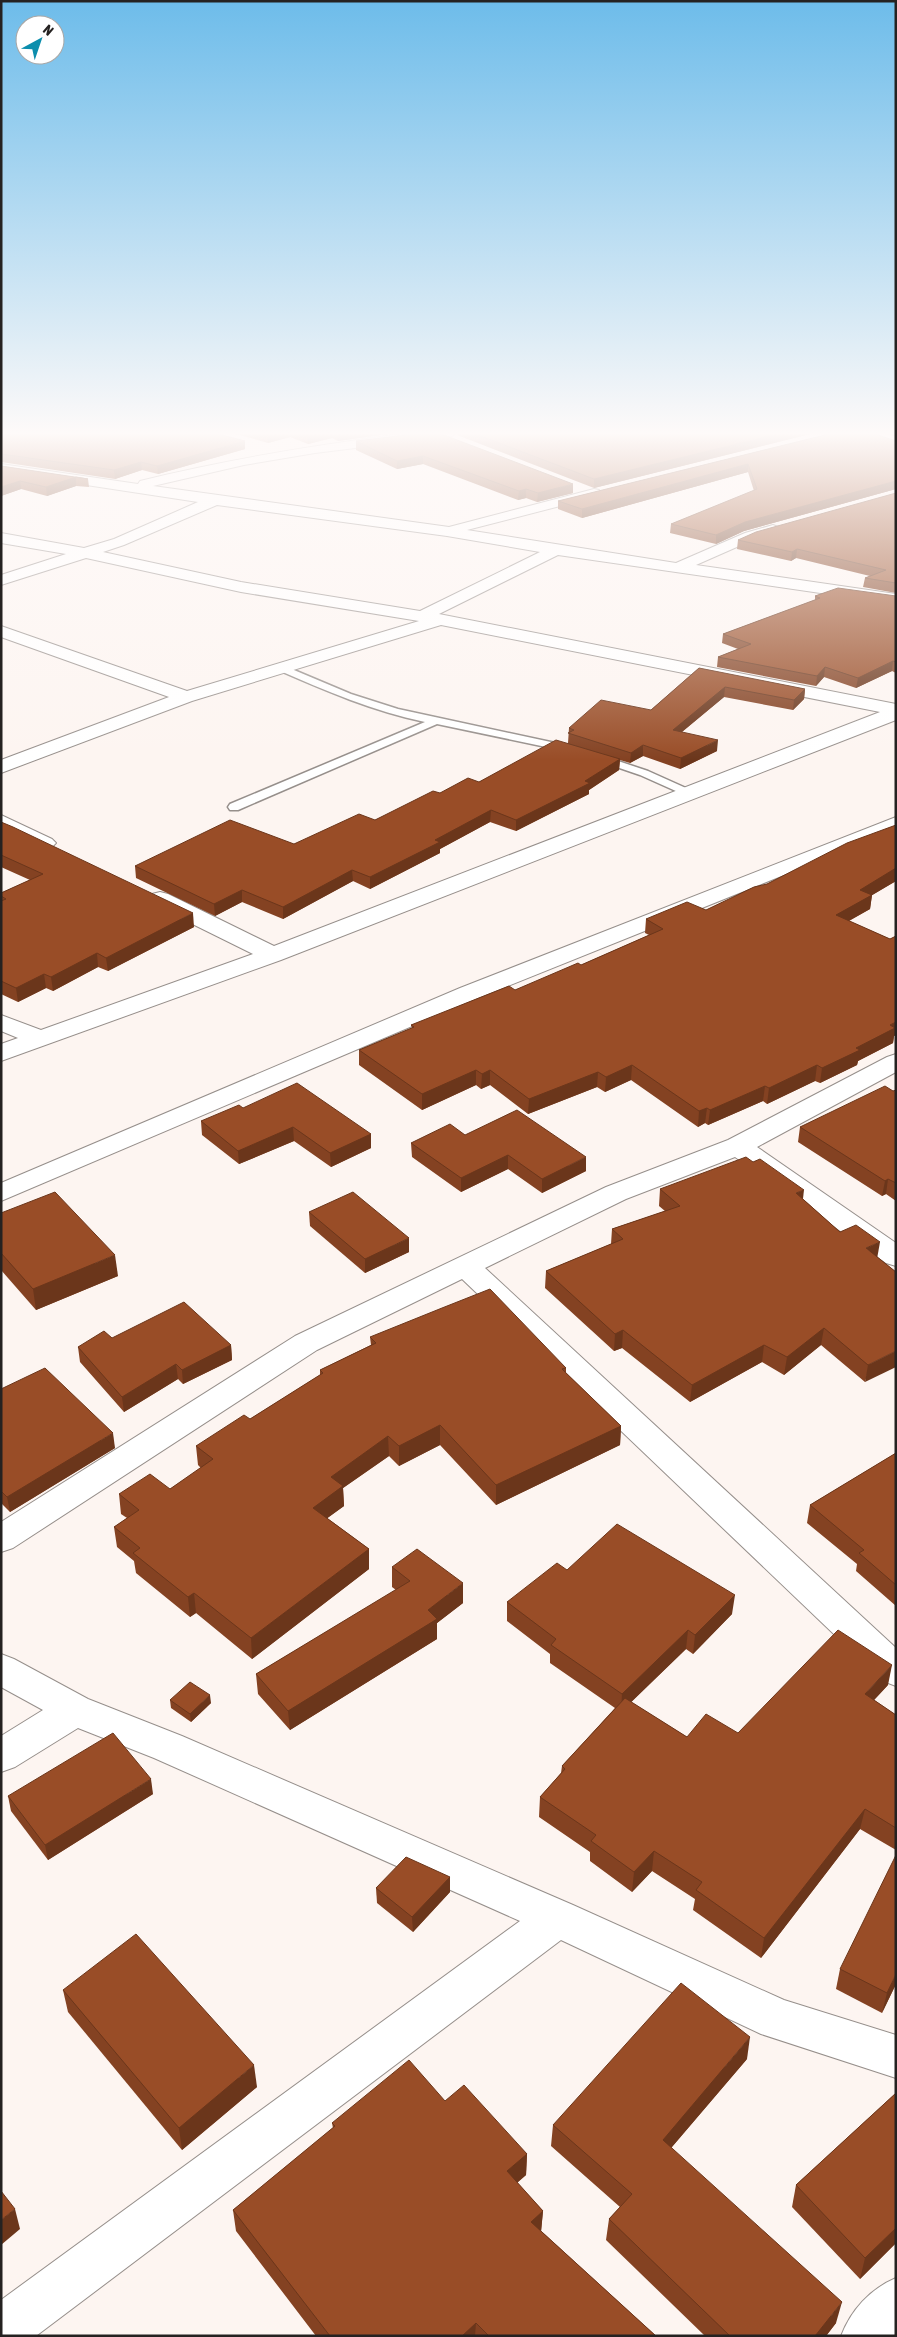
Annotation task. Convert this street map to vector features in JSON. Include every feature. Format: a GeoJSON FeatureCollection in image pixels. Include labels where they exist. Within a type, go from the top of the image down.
{"type":"FeatureCollection","features":[{"type":"Feature","properties":{"kind":"street"},"geometry":{"type":"LineString","coordinates":[[18,541],[86,553],[241,587],[380,608],[896,711]]}},
{"type":"Feature","properties":{"kind":"street"},"geometry":{"type":"LineString","coordinates":[[1,580],[120,541]]}},
{"type":"Feature","properties":{"kind":"street"},"geometry":{"type":"LineString","coordinates":[[505,541],[677,568],[894,598]]}},
{"type":"Feature","properties":{"kind":"street"},"geometry":{"type":"LineString","coordinates":[[677,568],[738,541]]}},
{"type":"Feature","properties":{"kind":"street"},"geometry":{"type":"LineString","coordinates":[[1,767],[186,697],[282,668],[431,618],[556,550]]}},
{"type":"Feature","properties":{"kind":"street"},"geometry":{"type":"LineString","coordinates":[[1,631],[186,697]]}},
{"type":"Feature","properties":{"kind":"street"},"geometry":{"type":"LineString","coordinates":[[1,1053],[273,956],[896,711]]}},
{"type":"Feature","properties":{"kind":"street"},"geometry":{"type":"LineString","coordinates":[[1,821],[63,852]]}},
{"type":"Feature","properties":{"kind":"street"},"geometry":{"type":"LineString","coordinates":[[1,1193],[469,992],[896,822]]}},
{"type":"Feature","properties":{"kind":"street"},"geometry":{"type":"LineString","coordinates":[[142,891],[273,956]]}},
{"type":"Feature","properties":{"kind":"street"},"geometry":{"type":"LineString","coordinates":[[1,1022],[40,1039]]}},
{"type":"Feature","properties":{"kind":"street"},"geometry":{"type":"LineString","coordinates":[[1,1538],[306,1343],[616,1193],[738,1146],[896,1062]]}},
{"type":"Feature","properties":{"kind":"street"},"geometry":{"type":"LineString","coordinates":[[738,1146],[896,1257]]}},
{"type":"Feature","properties":{"kind":"street"},"geometry":{"type":"LineString","coordinates":[[466,1266],[896,1671]]}},
{"type":"Feature","properties":{"kind":"street"},"geometry":{"type":"LineString","coordinates":[[1,1670],[75,1710],[168,1747],[558,1918],[777,2018],[896,2057]]}},
{"type":"Feature","properties":{"kind":"street"},"geometry":{"type":"LineString","coordinates":[[1,1756],[75,1710]]}},
{"type":"Feature","properties":{"kind":"street"},"geometry":{"type":"LineString","coordinates":[[1,2331],[558,1918]]}},
{"type":"Feature","properties":{"kind":"street"},"geometry":{"type":"LineString","coordinates":[[866,2336],[896,2304]]}},
{"type":"Feature","properties":{"kind":"lane"},"geometry":{"type":"LineString","coordinates":[[282,668],[371,704],[438,720],[504,732],[587,754],[644,773],[691,793]]}},
{"type":"Feature","properties":{"kind":"lane"},"geometry":{"type":"LineString","coordinates":[[234,807],[438,720]]}},
{"type":"Feature","properties":{"kind":"building"},"geometry":{"type":"Polygon","coordinates":[[[743,541],[896,541],[896,583],[865,578],[886,570],[797,549],[792,552],[743,541]]]}},
{"type":"Feature","properties":{"kind":"building"},"geometry":{"type":"Polygon","coordinates":[[[838,588],[896,596],[896,662],[893,661],[858,678],[825,667],[817,676],[718,657],[751,644],[723,634],[820,598],[815,596],[838,588]]]}},
{"type":"Feature","properties":{"kind":"building"},"geometry":{"type":"Polygon","coordinates":[[[699,668],[805,689],[794,700],[725,687],[673,730],[718,740],[681,758],[643,745],[631,753],[568,733],[574,730],[569,728],[601,700],[651,710],[699,668]]]}},
{"type":"Feature","properties":{"kind":"building"},"geometry":{"type":"Polygon","coordinates":[[[556,740],[620,759],[585,781],[590,783],[516,820],[491,810],[435,840],[440,842],[370,877],[352,870],[283,907],[242,890],[214,904],[135,866],[230,820],[294,844],[359,814],[375,820],[433,791],[440,793],[468,778],[479,782],[556,740]]]}},
{"type":"Feature","properties":{"kind":"building"},"geometry":{"type":"Polygon","coordinates":[[[1,822],[193,913],[106,958],[97,953],[51,977],[44,974],[16,988],[1,981],[1,901],[6,899],[1,896],[1,893],[43,874],[1,855],[1,822]]]}},
{"type":"Feature","properties":{"kind":"building"},"geometry":{"type":"Polygon","coordinates":[[[896,825],[896,868],[860,890],[872,895],[836,915],[890,939],[896,936],[896,1022],[890,1025],[895,1028],[856,1048],[860,1050],[822,1068],[817,1065],[769,1088],[765,1086],[710,1110],[707,1108],[699,1111],[632,1065],[606,1077],[598,1072],[529,1099],[490,1070],[482,1074],[476,1070],[422,1094],[359,1050],[414,1027],[411,1025],[509,986],[515,990],[578,963],[581,965],[663,929],[646,919],[687,902],[706,910],[754,887],[767,884],[847,843],[896,825]]]}},
{"type":"Feature","properties":{"kind":"building"},"geometry":{"type":"Polygon","coordinates":[[[297,1083],[371,1134],[330,1153],[293,1127],[238,1151],[201,1121],[239,1105],[243,1108],[297,1083]]]}},
{"type":"Feature","properties":{"kind":"building"},"geometry":{"type":"Polygon","coordinates":[[[885,1086],[893,1091],[896,1090],[896,1183],[888,1179],[885,1181],[800,1127],[885,1086]]]}},
{"type":"Feature","properties":{"kind":"building"},"geometry":{"type":"Polygon","coordinates":[[[517,1110],[586,1157],[542,1179],[508,1155],[461,1178],[411,1143],[450,1124],[465,1135],[517,1110]]]}},
{"type":"Feature","properties":{"kind":"building"},"geometry":{"type":"Polygon","coordinates":[[[746,1157],[753,1162],[760,1159],[804,1190],[796,1193],[840,1232],[856,1225],[880,1242],[866,1248],[896,1272],[896,1351],[868,1365],[824,1328],[787,1357],[764,1345],[692,1385],[623,1330],[615,1334],[546,1271],[623,1239],[612,1229],[680,1206],[660,1189],[746,1157]]]}},
{"type":"Feature","properties":{"kind":"building"},"geometry":{"type":"Polygon","coordinates":[[[55,1192],[115,1255],[33,1289],[1,1253],[1,1213],[55,1192]]]}},
{"type":"Feature","properties":{"kind":"building"},"geometry":{"type":"Polygon","coordinates":[[[353,1192],[409,1238],[365,1259],[309,1212],[353,1192]]]}},
{"type":"Feature","properties":{"kind":"building"},"geometry":{"type":"Polygon","coordinates":[[[490,1289],[566,1368],[562,1369],[621,1426],[496,1485],[440,1425],[399,1446],[388,1436],[331,1477],[343,1486],[313,1508],[369,1549],[251,1638],[194,1593],[188,1597],[133,1553],[140,1548],[114,1527],[139,1510],[119,1494],[150,1474],[170,1489],[213,1459],[196,1446],[244,1415],[250,1419],[323,1373],[320,1370],[376,1343],[370,1337],[490,1289]]]}},
{"type":"Feature","properties":{"kind":"building"},"geometry":{"type":"Polygon","coordinates":[[[184,1302],[231,1345],[182,1370],[176,1364],[122,1397],[78,1347],[104,1331],[112,1338],[184,1302]]]}},
{"type":"Feature","properties":{"kind":"building"},"geometry":{"type":"Polygon","coordinates":[[[45,1368],[113,1433],[7,1497],[1,1491],[1,1389],[45,1368]]]}},
{"type":"Feature","properties":{"kind":"building"},"geometry":{"type":"Polygon","coordinates":[[[896,1453],[896,1585],[859,1553],[864,1550],[810,1505],[896,1453]]]}},
{"type":"Feature","properties":{"kind":"building"},"geometry":{"type":"Polygon","coordinates":[[[617,1524],[735,1595],[695,1635],[688,1630],[622,1694],[551,1645],[556,1639],[507,1602],[557,1563],[567,1570],[617,1524]]]}},
{"type":"Feature","properties":{"kind":"building"},"geometry":{"type":"Polygon","coordinates":[[[417,1549],[463,1583],[428,1610],[437,1619],[288,1711],[256,1674],[410,1581],[392,1567],[417,1549]]]}},
{"type":"Feature","properties":{"kind":"building"},"geometry":{"type":"Polygon","coordinates":[[[838,1630],[892,1665],[865,1694],[896,1715],[896,1828],[865,1809],[764,1938],[696,1890],[702,1882],[654,1851],[634,1872],[591,1841],[596,1835],[540,1797],[565,1769],[562,1766],[625,1698],[687,1737],[706,1714],[738,1733],[838,1630]]]}},
{"type":"Feature","properties":{"kind":"building"},"geometry":{"type":"Polygon","coordinates":[[[190,1682],[210,1695],[190,1714],[170,1700],[190,1682]]]}},
{"type":"Feature","properties":{"kind":"building"},"geometry":{"type":"Polygon","coordinates":[[[113,1733],[151,1779],[45,1845],[8,1796],[113,1733]]]}},
{"type":"Feature","properties":{"kind":"building"},"geometry":{"type":"Polygon","coordinates":[[[896,1855],[896,1974],[887,1993],[840,1969],[896,1855]]]}},
{"type":"Feature","properties":{"kind":"building"},"geometry":{"type":"Polygon","coordinates":[[[406,1857],[450,1877],[412,1917],[376,1888],[406,1857]]]}},
{"type":"Feature","properties":{"kind":"building"},"geometry":{"type":"Polygon","coordinates":[[[136,1934],[254,2065],[179,2128],[63,1990],[136,1934]]]}},
{"type":"Feature","properties":{"kind":"building"},"geometry":{"type":"Polygon","coordinates":[[[681,1983],[750,2037],[663,2140],[842,2302],[815,2336],[730,2336],[609,2219],[632,2194],[553,2125],[681,1983]]]}},
{"type":"Feature","properties":{"kind":"building"},"geometry":{"type":"Polygon","coordinates":[[[409,2060],[445,2101],[464,2085],[527,2154],[507,2171],[543,2211],[531,2222],[656,2336],[489,2336],[476,2323],[462,2336],[330,2336],[233,2210],[335,2126],[332,2123],[409,2060]]]}},
{"type":"Feature","properties":{"kind":"building"},"geometry":{"type":"Polygon","coordinates":[[[896,2093],[896,2228],[865,2258],[796,2185],[896,2093]]]}},
{"type":"Feature","properties":{"kind":"building"},"geometry":{"type":"Polygon","coordinates":[[[1,2191],[15,2209],[1,2220],[1,2191]]]}}]}
